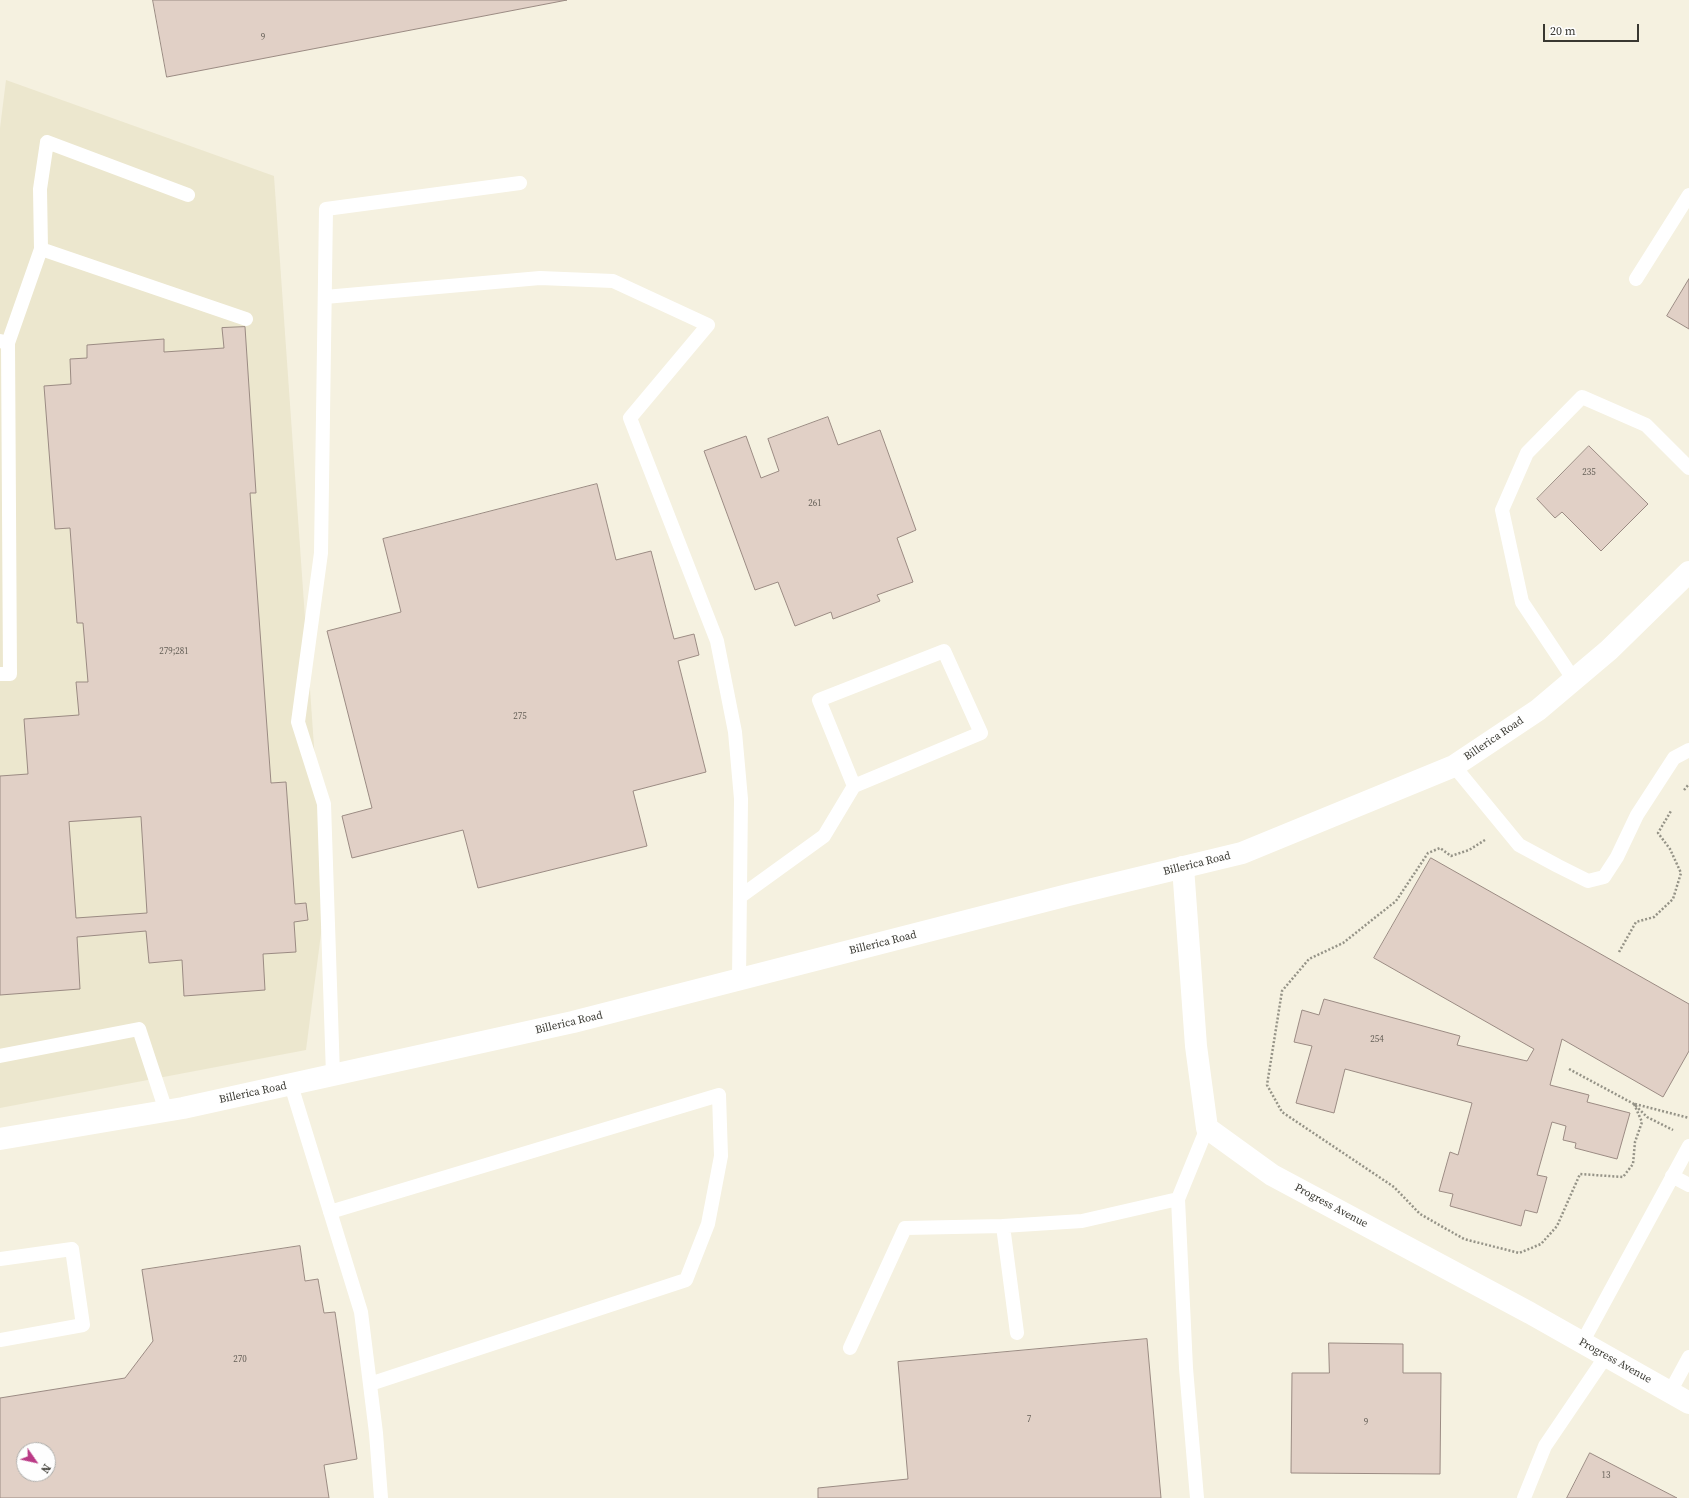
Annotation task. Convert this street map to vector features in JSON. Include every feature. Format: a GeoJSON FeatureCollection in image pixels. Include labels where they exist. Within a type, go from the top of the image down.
{"type":"FeatureCollection","features":[{"type":"Feature","properties":{"kind":"main road","name":"Billerica Road"},"geometry":{"type":"LineString","coordinates":[[0,1139],[166,1111],[333,1076],[574,1022],[1068,895],[1242,853],[1454,766],[1538,710],[1609,650],[1689,572]]}},
{"type":"Feature","properties":{"kind":"main road"},"geometry":{"type":"LineString","coordinates":[[1183,867],[1196,1046],[1207,1128]]}},
{"type":"Feature","properties":{"kind":"main road","name":"Progress Avenue"},"geometry":{"type":"LineString","coordinates":[[1207,1128],[1272,1175],[1530,1313],[1689,1403]]}},
{"type":"Feature","properties":{"kind":"lane"},"geometry":{"type":"LineString","coordinates":[[0,674],[10,674],[4,342],[41,249],[40,189],[47,142],[188,195]]}},
{"type":"Feature","properties":{"kind":"lane"},"geometry":{"type":"LineString","coordinates":[[333,1076],[324,804],[298,722],[322,554],[326,209],[520,183]]}},
{"type":"Feature","properties":{"kind":"lane"},"geometry":{"type":"LineString","coordinates":[[1636,279],[1689,195]]}},
{"type":"Feature","properties":{"kind":"lane"},"geometry":{"type":"LineString","coordinates":[[41,249],[246,318]]}},
{"type":"Feature","properties":{"kind":"lane"},"geometry":{"type":"LineString","coordinates":[[325,297],[540,278],[613,281],[708,325],[630,418],[717,641],[735,732],[741,799],[739,980]]}},
{"type":"Feature","properties":{"kind":"lane"},"geometry":{"type":"LineString","coordinates":[[1574,680],[1522,602],[1502,510],[1527,453],[1582,397],[1646,425],[1689,468]]}},
{"type":"Feature","properties":{"kind":"lane"},"geometry":{"type":"LineString","coordinates":[[741,896],[824,836],[854,786],[981,733],[944,651],[819,700],[854,786]]}},
{"type":"Feature","properties":{"kind":"lane"},"geometry":{"type":"LineString","coordinates":[[1454,766],[1519,845],[1588,880],[1604,877],[1617,857],[1637,815],[1674,758],[1689,750]]}},
{"type":"Feature","properties":{"kind":"lane"},"geometry":{"type":"LineString","coordinates":[[0,1056],[140,1029],[166,1111]]}},
{"type":"Feature","properties":{"kind":"lane"},"geometry":{"type":"LineString","coordinates":[[291,1085],[361,1312],[376,1433],[381,1498]]}},
{"type":"Feature","properties":{"kind":"lane"},"geometry":{"type":"LineString","coordinates":[[330,1212],[719,1095],[721,1156],[708,1224],[686,1280],[370,1384]]}},
{"type":"Feature","properties":{"kind":"lane"},"geometry":{"type":"LineString","coordinates":[[1197,1498],[1186,1368],[1178,1199],[1207,1128]]}},
{"type":"Feature","properties":{"kind":"lane"},"geometry":{"type":"LineString","coordinates":[[1582,1343],[1689,1146]]}},
{"type":"Feature","properties":{"kind":"lane"},"geometry":{"type":"LineString","coordinates":[[1672,1176],[1689,1185]]}},
{"type":"Feature","properties":{"kind":"lane"},"geometry":{"type":"LineString","coordinates":[[850,1348],[905,1228],[1003,1226],[1082,1221],[1178,1199]]}},
{"type":"Feature","properties":{"kind":"lane"},"geometry":{"type":"LineString","coordinates":[[1003,1226],[1017,1333]]}},
{"type":"Feature","properties":{"kind":"lane"},"geometry":{"type":"LineString","coordinates":[[0,1258],[72,1250],[83,1325],[0,1340]]}},
{"type":"Feature","properties":{"kind":"lane"},"geometry":{"type":"LineString","coordinates":[[1524,1498],[1545,1446],[1606,1356]]}},
{"type":"Feature","properties":{"kind":"lane"},"geometry":{"type":"LineString","coordinates":[[1670,1392],[1689,1357]]}},
{"type":"Feature","properties":{"kind":"path"},"geometry":{"type":"LineString","coordinates":[[1680,796],[1689,784]]}},
{"type":"Feature","properties":{"kind":"path"},"geometry":{"type":"LineString","coordinates":[[1619,952],[1636,922],[1654,917],[1673,899],[1681,873],[1670,849],[1658,833],[1672,808]]}},
{"type":"Feature","properties":{"kind":"path"},"geometry":{"type":"LineString","coordinates":[[1504,828],[1469,850],[1451,856],[1440,848],[1428,853],[1396,901],[1343,943],[1309,959],[1282,991],[1267,1085],[1282,1112],[1394,1187],[1420,1214],[1464,1239],[1519,1253],[1541,1244],[1557,1226],[1580,1174],[1623,1177],[1633,1164],[1635,1142],[1642,1122],[1634,1104]]}},
{"type":"Feature","properties":{"kind":"path"},"geometry":{"type":"LineString","coordinates":[[1569,1069],[1634,1104],[1689,1118]]}},
{"type":"Feature","properties":{"kind":"path"},"geometry":{"type":"LineString","coordinates":[[1634,1104],[1647,1117],[1675,1131]]}},
{"type":"Feature","properties":{"kind":"shaded area"},"geometry":{"type":"Polygon","coordinates":[[[6,80],[274,176],[325,903],[306,1050],[0,1108],[0,128],[6,80]]]}},
{"type":"Feature","properties":{"kind":"building"},"geometry":{"type":"Polygon","coordinates":[[[153,0],[567,0],[167,77],[153,0]]]}},
{"type":"Feature","properties":{"kind":"building"},"geometry":{"type":"Polygon","coordinates":[[[1689,279],[1689,329],[1667,316],[1689,279]]]}},
{"type":"Feature","properties":{"kind":"building"},"geometry":{"type":"Polygon","coordinates":[[[245,327],[256,493],[250,493],[271,783],[286,782],[295,904],[306,903],[308,920],[294,922],[296,952],[263,954],[265,990],[184,996],[182,960],[149,963],[146,931],[77,937],[80,989],[0,995],[0,776],[28,774],[24,719],[79,715],[76,682],[88,682],[83,623],[77,623],[70,528],[55,529],[44,386],[71,384],[70,359],[87,358],[87,345],[164,339],[164,352],[224,348],[222,328],[245,327]],[[141,817],[69,822],[76,918],[147,913],[141,817]]]}},
{"type":"Feature","properties":{"kind":"building"},"geometry":{"type":"Polygon","coordinates":[[[828,417],[838,445],[880,430],[916,530],[897,538],[913,582],[877,595],[880,601],[833,619],[831,612],[795,626],[778,582],[755,590],[704,451],[746,436],[761,478],[779,471],[768,439],[828,417]]]}},
{"type":"Feature","properties":{"kind":"building"},"geometry":{"type":"Polygon","coordinates":[[[1589,446],[1648,504],[1601,551],[1562,512],[1555,518],[1537,499],[1589,446]]]}},
{"type":"Feature","properties":{"kind":"building"},"geometry":{"type":"Polygon","coordinates":[[[597,484],[616,560],[651,551],[674,639],[694,634],[699,655],[678,661],[706,772],[633,791],[647,846],[478,888],[463,830],[352,858],[342,816],[372,808],[327,631],[401,612],[383,539],[597,484]]]}},
{"type":"Feature","properties":{"kind":"building"},"geometry":{"type":"Polygon","coordinates":[[[1431,858],[1689,1004],[1689,1051],[1663,1097],[1562,1039],[1550,1085],[1589,1095],[1587,1102],[1630,1113],[1617,1159],[1575,1148],[1576,1143],[1563,1140],[1566,1126],[1552,1122],[1537,1175],[1547,1177],[1537,1213],[1525,1210],[1521,1226],[1450,1206],[1453,1194],[1439,1191],[1450,1152],[1458,1155],[1472,1103],[1345,1069],[1334,1113],[1296,1103],[1312,1046],[1294,1042],[1302,1010],[1319,1015],[1324,999],[1460,1036],[1457,1045],[1527,1061],[1534,1049],[1374,958],[1431,858]]]}},
{"type":"Feature","properties":{"kind":"building"},"geometry":{"type":"Polygon","coordinates":[[[300,1246],[305,1281],[318,1279],[324,1313],[335,1312],[357,1459],[324,1465],[329,1498],[0,1498],[0,1398],[125,1378],[153,1341],[142,1270],[300,1246]]]}},
{"type":"Feature","properties":{"kind":"building"},"geometry":{"type":"Polygon","coordinates":[[[1147,1339],[1161,1498],[818,1498],[818,1488],[908,1479],[898,1362],[1147,1339]]]}},
{"type":"Feature","properties":{"kind":"building"},"geometry":{"type":"Polygon","coordinates":[[[1329,1343],[1403,1344],[1403,1373],[1441,1373],[1440,1474],[1291,1473],[1292,1373],[1329,1373],[1329,1343]]]}},
{"type":"Feature","properties":{"kind":"building"},"geometry":{"type":"Polygon","coordinates":[[[1590,1453],[1677,1498],[1567,1498],[1590,1453]]]}}]}
